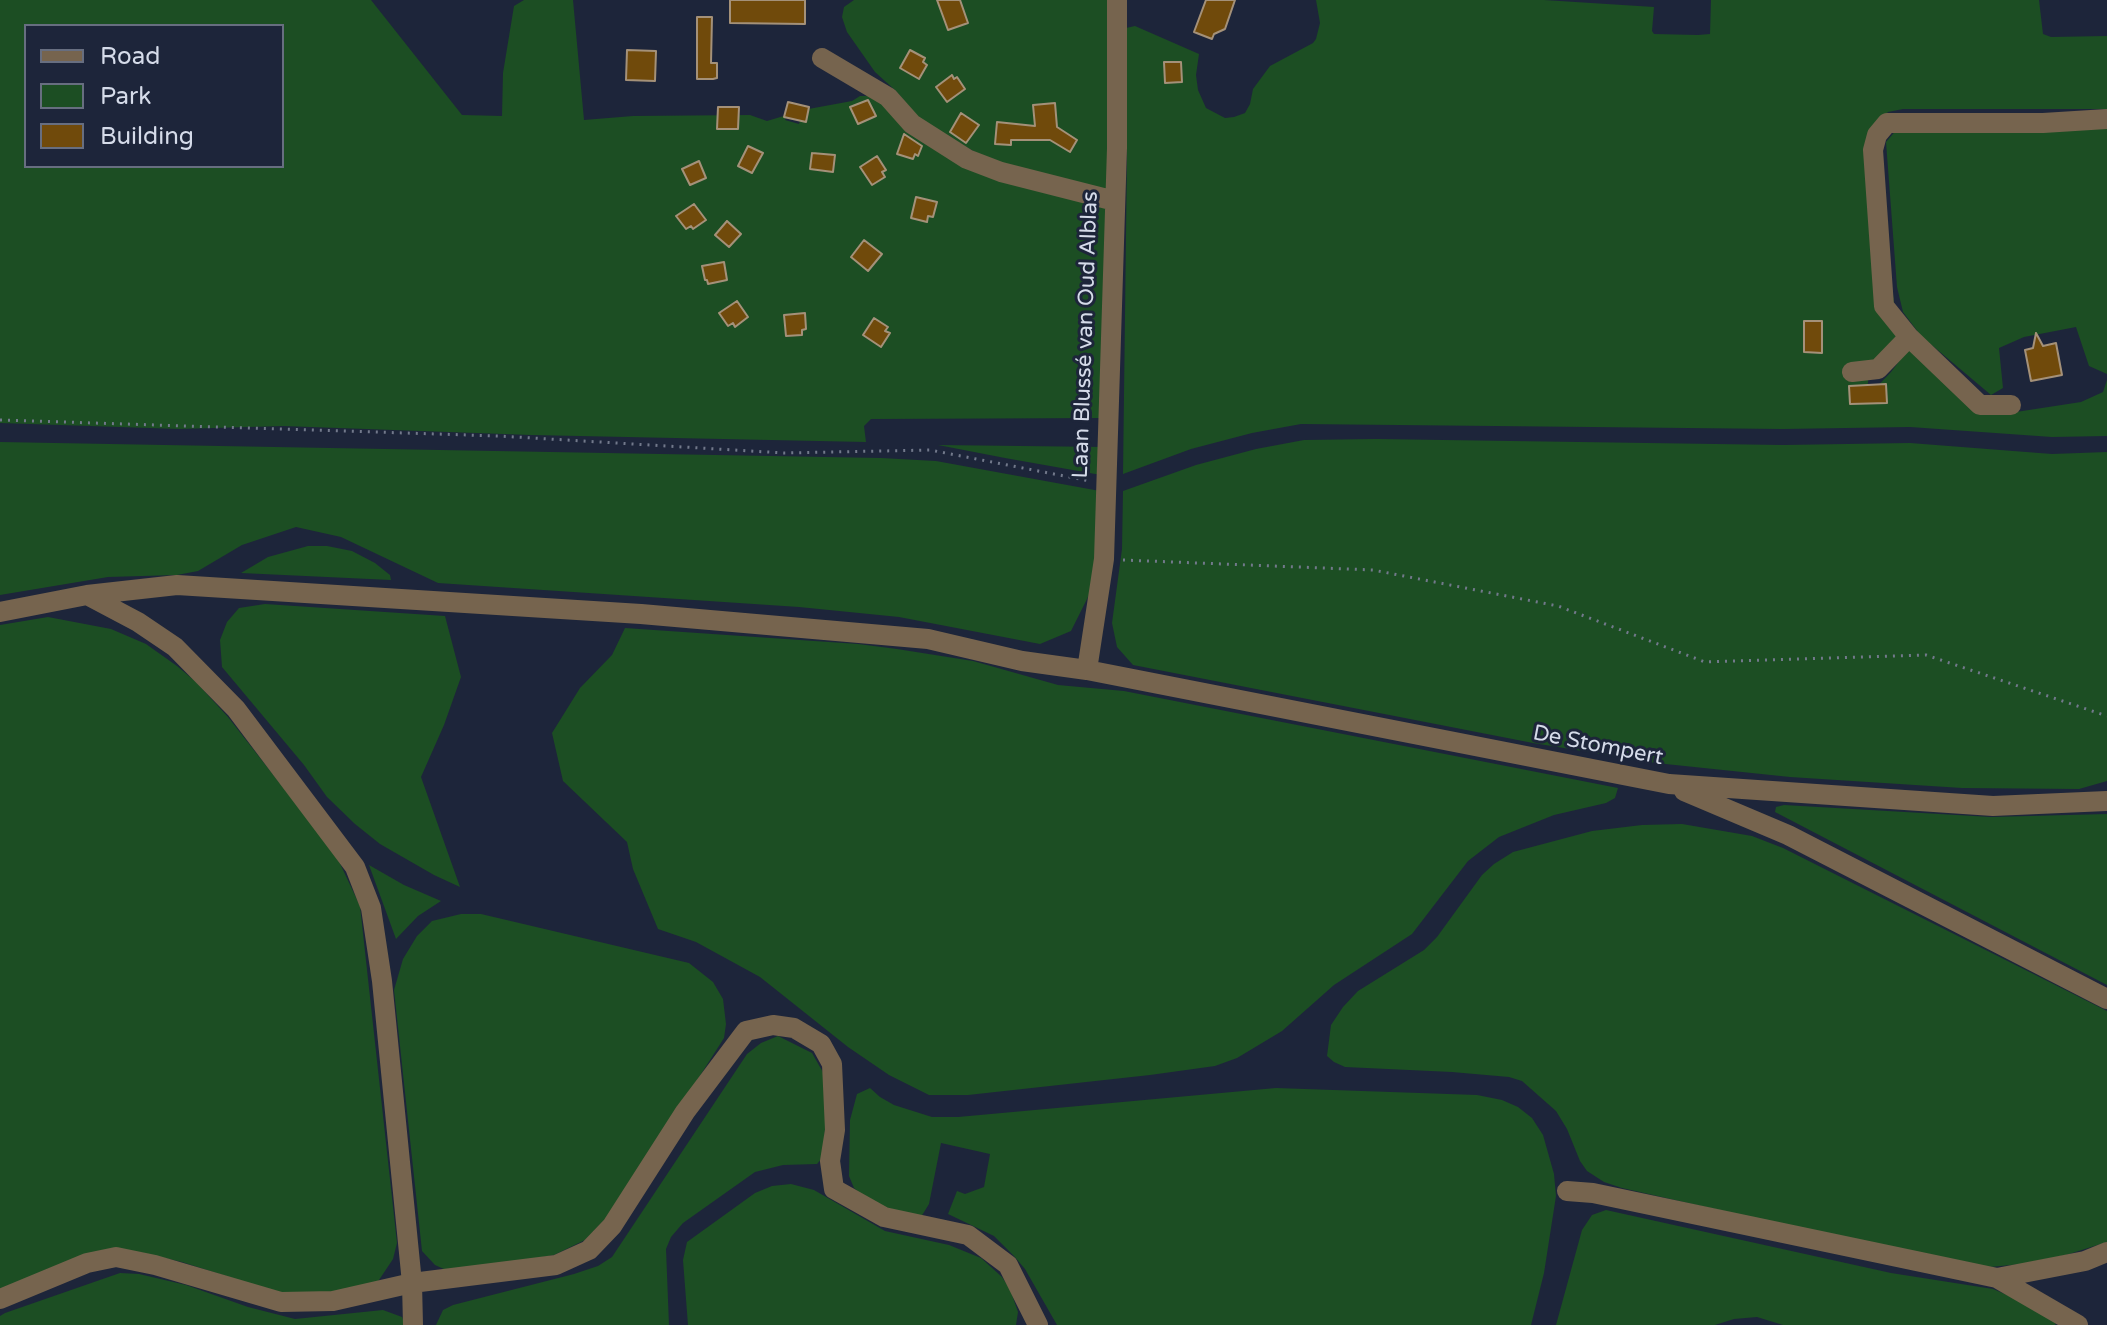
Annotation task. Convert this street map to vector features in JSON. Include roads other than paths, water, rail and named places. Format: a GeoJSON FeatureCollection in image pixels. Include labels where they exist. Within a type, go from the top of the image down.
{"type":"FeatureCollection","features":[{"type":"Feature","properties":{"kind":"street","name":"Laan Blussé van Oud Alblas"},"geometry":{"type":"LineString","coordinates":[[1087,670],[1104,559],[1115,201],[1117,0]]}},
{"type":"Feature","properties":{"kind":"street"},"geometry":{"type":"LineString","coordinates":[[822,58],[888,97],[912,124],[967,159],[1001,172],[1115,201]]}},
{"type":"Feature","properties":{"kind":"street"},"geometry":{"type":"LineString","coordinates":[[2011,405],[1980,405],[1909,337],[1884,306],[1873,150],[1877,135],[1887,123],[2043,123],[2107,119]]}},
{"type":"Feature","properties":{"kind":"street"},"geometry":{"type":"LineString","coordinates":[[1852,372],[1878,369],[1909,337]]}},
{"type":"Feature","properties":{"kind":"street","name":"De Stompert"},"geometry":{"type":"LineString","coordinates":[[0,612],[87,595],[177,585],[641,614],[928,639],[1022,661],[1087,670],[1669,784],[1993,806],[2107,801]]}},
{"type":"Feature","properties":{"kind":"street"},"geometry":{"type":"LineString","coordinates":[[87,595],[138,622],[175,647],[236,709],[355,867],[371,908],[382,981],[412,1283],[413,1325]]}},
{"type":"Feature","properties":{"kind":"street"},"geometry":{"type":"LineString","coordinates":[[1669,784],[1788,835],[2107,999]]}},
{"type":"Feature","properties":{"kind":"street"},"geometry":{"type":"LineString","coordinates":[[0,1299],[87,1263],[116,1257],[155,1265],[281,1302],[333,1301],[412,1283],[556,1265],[589,1250],[612,1226],[685,1112],[746,1031],[773,1025],[794,1028],[821,1044],[832,1064],[835,1130],[830,1161],[834,1189],[884,1217],[968,1235],[1008,1265],[1038,1325]]}},
{"type":"Feature","properties":{"kind":"street"},"geometry":{"type":"LineString","coordinates":[[1567,1191],[1593,1193],[1997,1278],[2078,1325]]}},
{"type":"Feature","properties":{"kind":"street"},"geometry":{"type":"LineString","coordinates":[[1997,1278],[2085,1261],[2107,1252]]}}]}
